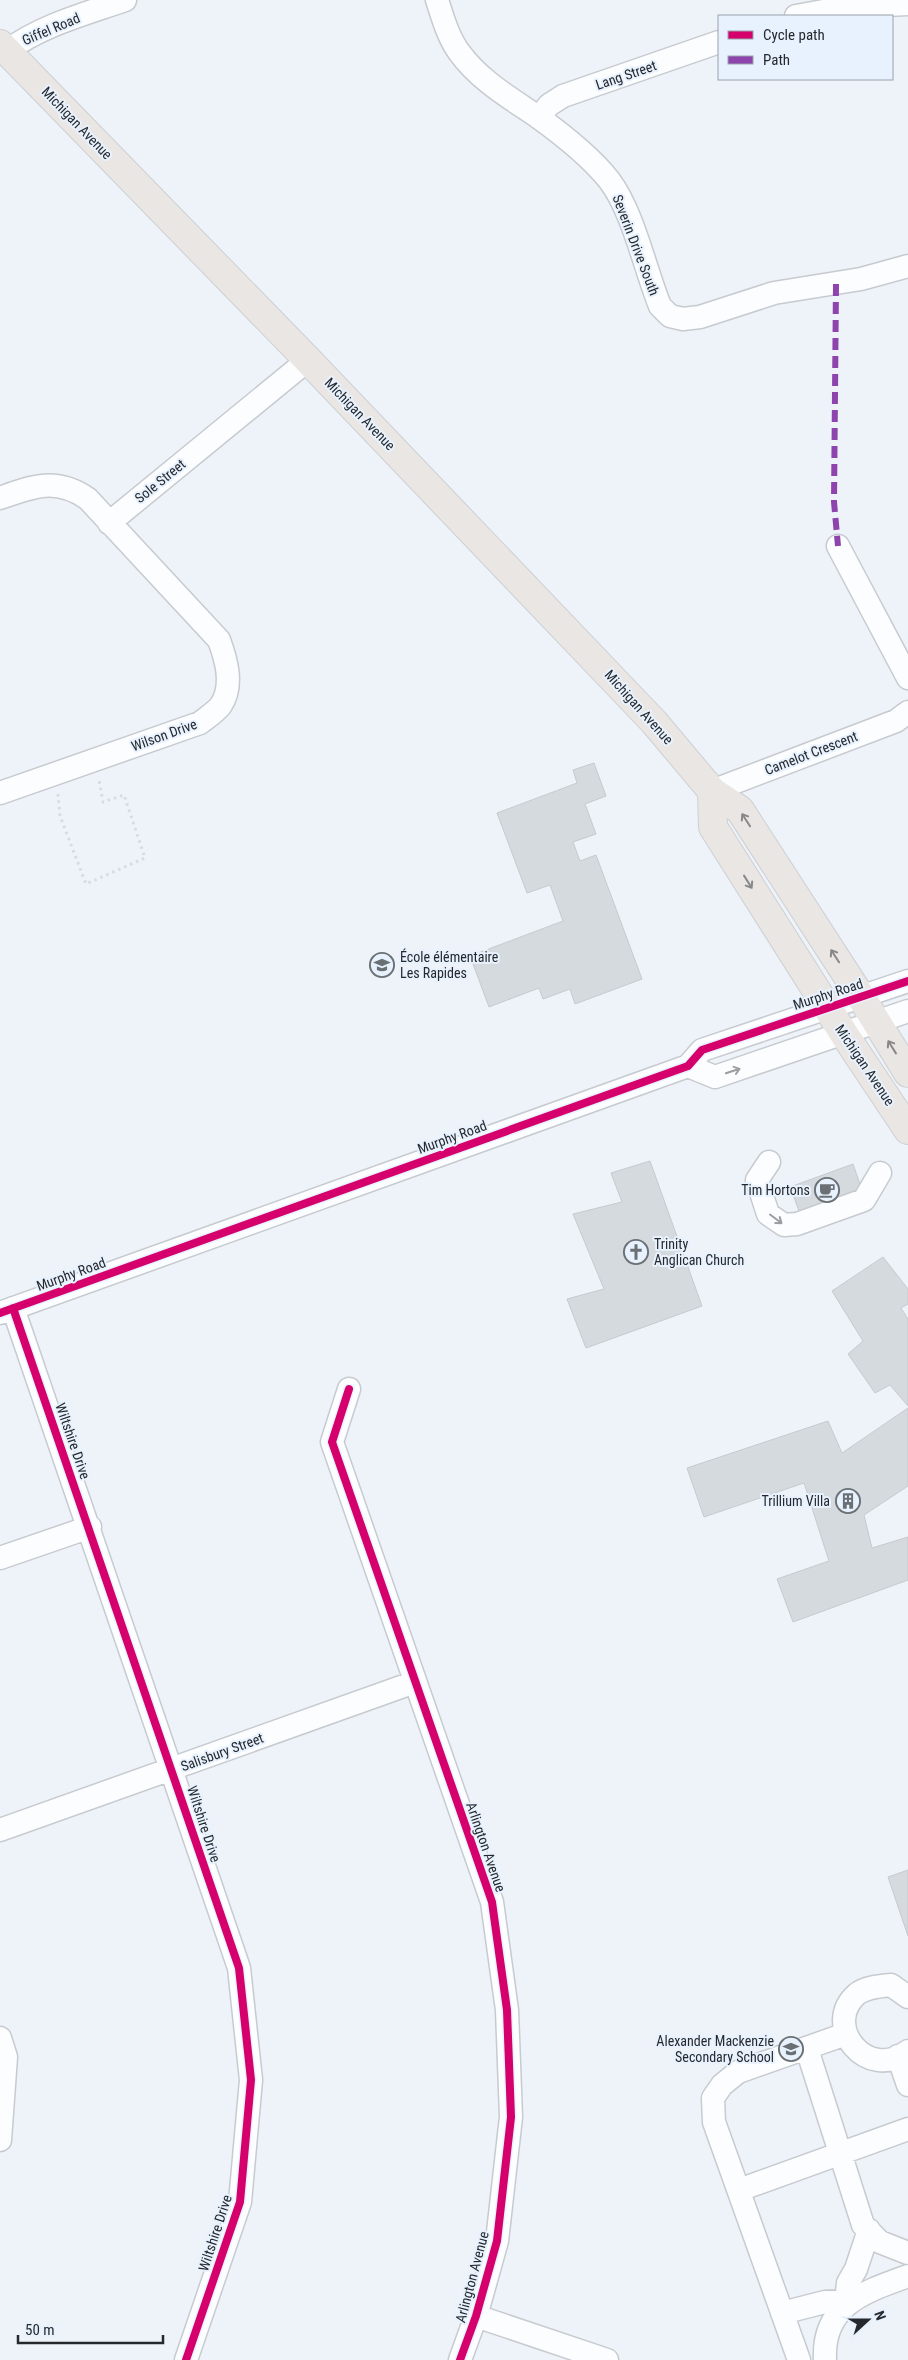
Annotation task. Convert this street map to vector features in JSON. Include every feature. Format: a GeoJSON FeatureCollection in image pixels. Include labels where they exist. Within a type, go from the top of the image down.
{"type":"FeatureCollection","features":[{"type":"Feature","properties":{"kind":"main road","name":"Michigan Avenue"},"geometry":{"type":"LineString","coordinates":[[3,47],[308,360],[654,722],[712,791],[740,810],[908,1073]]}},
{"type":"Feature","properties":{"kind":"main road","name":"Michigan Avenue"},"geometry":{"type":"LineString","coordinates":[[712,791],[713,827],[844,1034],[908,1130]]}},
{"type":"Feature","properties":{"kind":"street","name":"Giffel Road"},"geometry":{"type":"LineString","coordinates":[[3,47],[45,28],[125,0]]}},
{"type":"Feature","properties":{"kind":"street","name":"Severin Drive South"},"geometry":{"type":"LineString","coordinates":[[437,0],[450,36],[469,64],[487,81],[539,118],[593,162],[610,181],[624,206],[660,306],[670,316],[683,319],[700,317],[774,293],[860,279],[908,266]]}},
{"type":"Feature","properties":{"kind":"street"},"geometry":{"type":"LineString","coordinates":[[802,15],[846,7],[908,4]]}},
{"type":"Feature","properties":{"kind":"street","name":"Lang Street"},"geometry":{"type":"LineString","coordinates":[[539,118],[549,105],[563,96],[718,42]]}},
{"type":"Feature","properties":{"kind":"street","name":"Sole Street"},"geometry":{"type":"LineString","coordinates":[[109,523],[308,360]]}},
{"type":"Feature","properties":{"kind":"street"},"geometry":{"type":"LineString","coordinates":[[0,498],[25,489],[60,485],[73,488],[88,498],[109,523]]}},
{"type":"Feature","properties":{"kind":"street","name":"Wilson Drive"},"geometry":{"type":"LineString","coordinates":[[0,793],[200,723],[221,705],[228,686],[227,661],[219,640],[109,523]]}},
{"type":"Feature","properties":{"kind":"street"},"geometry":{"type":"LineString","coordinates":[[838,546],[908,678]]}},
{"type":"Feature","properties":{"kind":"street","name":"Camelot Crescent"},"geometry":{"type":"LineString","coordinates":[[712,791],[896,721],[908,712]]}},
{"type":"Feature","properties":{"kind":"street","name":"Murphy Road"},"geometry":{"type":"LineString","coordinates":[[7,1311],[688,1066],[702,1050],[908,981]]}},
{"type":"Feature","properties":{"kind":"street"},"geometry":{"type":"LineString","coordinates":[[688,1066],[715,1077],[908,1011]]}},
{"type":"Feature","properties":{"kind":"street"},"geometry":{"type":"LineString","coordinates":[[769,1162],[757,1180],[768,1214],[784,1225],[797,1224],[864,1200],[880,1173]]}},
{"type":"Feature","properties":{"kind":"street","name":"Wiltshire Drive"},"geometry":{"type":"LineString","coordinates":[[7,1311],[90,1527],[239,1968],[251,2080],[240,2202],[186,2360]]}},
{"type":"Feature","properties":{"kind":"street","name":"Arlington Avenue"},"geometry":{"type":"LineString","coordinates":[[349,1389],[332,1442],[492,1902],[507,2010],[511,2117],[496,2241],[476,2316],[460,2360]]}},
{"type":"Feature","properties":{"kind":"street"},"geometry":{"type":"LineString","coordinates":[[0,1558],[90,1527]]}},
{"type":"Feature","properties":{"kind":"street","name":"Salisbury Street"},"geometry":{"type":"LineString","coordinates":[[0,1830],[415,1682]]}},
{"type":"Feature","properties":{"kind":"street"},"geometry":{"type":"LineString","coordinates":[[908,1997],[891,1985],[872,1988],[858,1993],[846,2009],[846,2034],[852,2046],[869,2059],[884,2060],[903,2054],[908,2085]]}},
{"type":"Feature","properties":{"kind":"street"},"geometry":{"type":"LineString","coordinates":[[799,2360],[714,2122],[713,2098],[722,2085],[738,2072],[846,2034]]}},
{"type":"Feature","properties":{"kind":"street"},"geometry":{"type":"LineString","coordinates":[[0,2038],[6,2057],[0,2140]]}},
{"type":"Feature","properties":{"kind":"street"},"geometry":{"type":"LineString","coordinates":[[807,2049],[863,2224],[880,2242],[908,2253]]}},
{"type":"Feature","properties":{"kind":"street"},"geometry":{"type":"LineString","coordinates":[[739,2190],[908,2129]]}},
{"type":"Feature","properties":{"kind":"street"},"geometry":{"type":"LineString","coordinates":[[849,2302],[846,2293],[848,2283],[856,2269],[869,2230]]}},
{"type":"Feature","properties":{"kind":"street"},"geometry":{"type":"LineString","coordinates":[[782,2313],[825,2302],[849,2302],[908,2276]]}},
{"type":"Feature","properties":{"kind":"street"},"geometry":{"type":"LineString","coordinates":[[825,2360],[824,2347],[828,2326],[849,2302]]}},
{"type":"Feature","properties":{"kind":"street"},"geometry":{"type":"LineString","coordinates":[[476,2316],[607,2360]]}},
{"type":"Feature","properties":{"kind":"path"},"geometry":{"type":"LineString","coordinates":[[56,773],[60,816],[86,884],[145,858],[124,795],[103,802],[94,760]]}},
{"type":"Feature","properties":{"kind":"building"},"geometry":{"type":"Polygon","coordinates":[[[594,763],[606,796],[585,804],[596,834],[573,842],[580,861],[596,855],[642,979],[575,1004],[570,989],[543,999],[539,988],[489,1007],[470,956],[563,921],[550,885],[527,893],[497,813],[577,783],[573,770],[594,763]]]}},
{"type":"Feature","properties":{"kind":"building","name":"Trinity Anglican Church"},"geometry":{"type":"Polygon","coordinates":[[[650,1161],[702,1306],[586,1348],[567,1299],[604,1289],[573,1214],[622,1202],[611,1173],[650,1161]]]}},
{"type":"Feature","properties":{"kind":"building","name":"Tim Hortons"},"geometry":{"type":"Polygon","coordinates":[[[853,1164],[863,1193],[801,1216],[790,1187],[853,1164]]]}},
{"type":"Feature","properties":{"kind":"building"},"geometry":{"type":"Polygon","coordinates":[[[883,1257],[908,1289],[908,1304],[901,1308],[908,1319],[908,1406],[890,1385],[875,1393],[848,1354],[863,1341],[832,1291],[883,1257]]]}},
{"type":"Feature","properties":{"kind":"building","name":"Trillium Villa"},"geometry":{"type":"Polygon","coordinates":[[[908,1408],[908,1486],[864,1515],[872,1548],[908,1537],[908,1580],[793,1622],[777,1579],[829,1561],[804,1483],[704,1517],[687,1468],[828,1421],[842,1453],[908,1408]]]}},
{"type":"Feature","properties":{"kind":"building"},"geometry":{"type":"Polygon","coordinates":[[[908,1870],[908,1936],[888,1877],[908,1870]]]}},
{"type":"Feature","properties":{"kind":"marked path"},"geometry":{"type":"LineString","coordinates":[[836,284],[834,502],[838,546]]}},
{"type":"Feature","properties":{"kind":"cycle path"},"geometry":{"type":"LineString","coordinates":[[0,1313],[688,1066],[702,1050],[908,981]]}},
{"type":"Feature","properties":{"kind":"cycle path"},"geometry":{"type":"LineString","coordinates":[[13,1308],[239,1968],[251,2080],[240,2202],[186,2360]]}},
{"type":"Feature","properties":{"kind":"cycle path"},"geometry":{"type":"LineString","coordinates":[[349,1389],[332,1442],[492,1902],[507,2010],[511,2117],[497,2241],[476,2316],[460,2360]]}},
{"type":"Feature","properties":{"kind":"place","name":"École élémentaire Les Rapides"},"geometry":{"type":"Point","coordinates":[382,965]}},
{"type":"Feature","properties":{"kind":"place","name":"Tim Hortons"},"geometry":{"type":"Point","coordinates":[827,1190]}},
{"type":"Feature","properties":{"kind":"place","name":"Trinity Anglican Church"},"geometry":{"type":"Point","coordinates":[636,1252]}},
{"type":"Feature","properties":{"kind":"place","name":"Trillium Villa"},"geometry":{"type":"Point","coordinates":[848,1501]}},
{"type":"Feature","properties":{"kind":"place","name":"Alexander Mackenzie Secondary School"},"geometry":{"type":"Point","coordinates":[791,2049]}}]}
